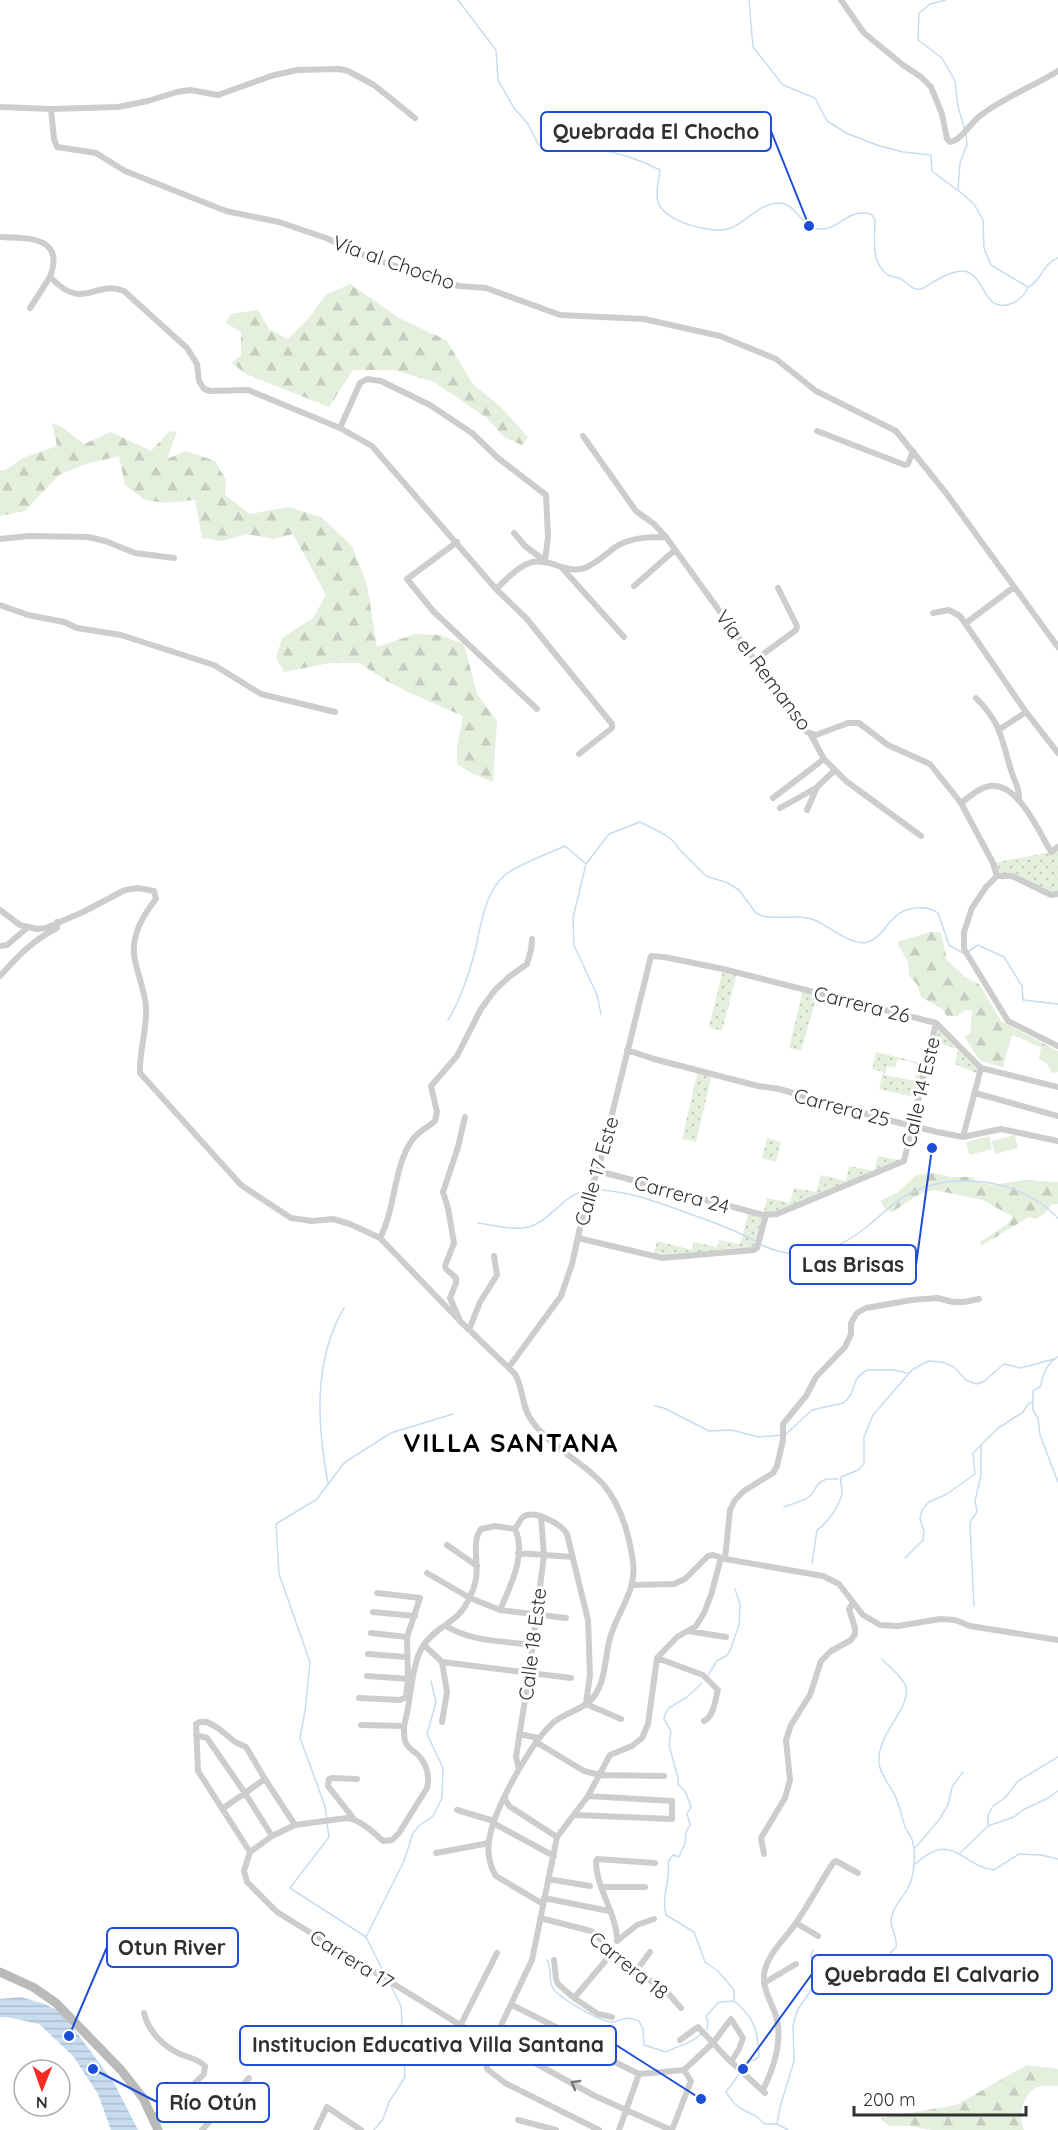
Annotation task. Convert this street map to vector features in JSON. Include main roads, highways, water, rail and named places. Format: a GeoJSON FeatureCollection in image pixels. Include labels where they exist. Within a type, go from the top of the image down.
{"type":"FeatureCollection","features":[{"type":"Feature","properties":{"kind":"water"},"geometry":{"type":"Polygon","coordinates":[[[21,1997],[45,2004],[60,2012],[114,2083],[138,2130],[111,2130],[98,2094],[73,2056],[39,2024],[0,2017],[0,1999],[21,1997]]]}},
{"type":"Feature","properties":{"kind":"waterway"},"geometry":{"type":"LineString","coordinates":[[458,0],[496,50],[498,80],[514,108],[528,124],[538,144],[550,148],[611,152],[636,159],[660,170],[658,202],[662,209],[679,221],[702,228],[723,230],[737,225],[765,206],[779,203],[790,207],[808,225],[820,229],[833,226],[849,216],[871,214],[875,219],[876,257],[878,264],[888,275],[901,279],[918,289],[948,275],[964,271],[977,280],[990,300],[1003,306],[1013,303],[1024,295],[1028,287],[1036,281],[1049,264],[1058,258]]}},
{"type":"Feature","properties":{"kind":"waterway"},"geometry":{"type":"LineString","coordinates":[[749,0],[753,47],[783,85],[815,98],[827,121],[848,134],[903,152],[931,155],[932,171],[957,190]]}},
{"type":"Feature","properties":{"kind":"waterway"},"geometry":{"type":"LineString","coordinates":[[946,0],[930,4],[919,13],[918,40],[942,58],[955,81],[958,107],[965,130]]}},
{"type":"Feature","properties":{"kind":"waterway"},"geometry":{"type":"LineString","coordinates":[[966,134],[967,144],[960,163],[958,190],[974,204],[983,220],[984,248],[991,265],[1028,287]]}},
{"type":"Feature","properties":{"kind":"waterway"},"geometry":{"type":"LineString","coordinates":[[601,1014],[597,995],[574,945],[573,918],[586,864],[609,834],[640,822],[672,840],[706,876],[728,883],[739,890],[756,913],[762,916],[810,919],[842,936],[862,943],[875,939],[893,918],[906,910],[928,908],[938,913],[949,945],[963,953]]}},
{"type":"Feature","properties":{"kind":"waterway"},"geometry":{"type":"LineString","coordinates":[[448,1020],[466,980],[487,903],[500,880],[519,866],[565,846],[585,863]]}},
{"type":"Feature","properties":{"kind":"waterway"},"geometry":{"type":"LineString","coordinates":[[967,952],[978,945],[1004,957],[1022,986],[1023,1000],[1058,1004]]}},
{"type":"Feature","properties":{"kind":"waterway"},"geometry":{"type":"LineString","coordinates":[[759,1244],[789,1253],[817,1253],[830,1249],[856,1235],[905,1196],[924,1188],[964,1181],[985,1182],[1025,1194],[1058,1218]]}},
{"type":"Feature","properties":{"kind":"waterway"},"geometry":{"type":"LineString","coordinates":[[478,1223],[510,1228],[529,1227],[544,1219],[571,1196],[588,1190]]}},
{"type":"Feature","properties":{"kind":"waterway"},"geometry":{"type":"LineString","coordinates":[[592,1190],[615,1191],[649,1200],[719,1224],[755,1241]]}},
{"type":"Feature","properties":{"kind":"waterway"},"geometry":{"type":"LineString","coordinates":[[328,1483],[320,1416],[322,1371],[334,1328],[344,1308]]}},
{"type":"Feature","properties":{"kind":"waterway"},"geometry":{"type":"LineString","coordinates":[[905,1558],[923,1540],[924,1531],[920,1519],[922,1510],[929,1502],[947,1494],[975,1474],[973,1453],[997,1429],[1023,1412],[1028,1404],[1033,1402],[1033,1391],[1041,1386],[1046,1369],[1058,1357]]}},
{"type":"Feature","properties":{"kind":"waterway"},"geometry":{"type":"LineString","coordinates":[[812,1564],[817,1530],[833,1513],[841,1497],[841,1477],[858,1470],[864,1464],[864,1437],[873,1415],[912,1370],[928,1361],[942,1362],[954,1367],[966,1380],[976,1384],[983,1382],[1004,1364],[1021,1368],[1054,1359]]}},
{"type":"Feature","properties":{"kind":"waterway"},"geometry":{"type":"LineString","coordinates":[[786,1434],[812,1410],[843,1403],[848,1399],[857,1378],[867,1370],[893,1370],[907,1373]]}},
{"type":"Feature","properties":{"kind":"waterway"},"geometry":{"type":"LineString","coordinates":[[1033,1402],[1040,1435],[1058,1482]]}},
{"type":"Feature","properties":{"kind":"waterway"},"geometry":{"type":"LineString","coordinates":[[655,1406],[664,1408],[709,1431],[731,1430],[759,1437],[782,1435]]}},
{"type":"Feature","properties":{"kind":"waterway"},"geometry":{"type":"LineString","coordinates":[[327,1820],[325,1806],[300,1738],[310,1662],[279,1574],[276,1524],[317,1499],[344,1463],[391,1433],[453,1414]]}},
{"type":"Feature","properties":{"kind":"waterway"},"geometry":{"type":"LineString","coordinates":[[974,1606],[970,1525],[977,1512],[975,1501],[981,1475],[981,1446]]}},
{"type":"Feature","properties":{"kind":"waterway"},"geometry":{"type":"LineString","coordinates":[[784,1507],[806,1499],[818,1484],[826,1479],[838,1479]]}},
{"type":"Feature","properties":{"kind":"waterway"},"geometry":{"type":"LineString","coordinates":[[708,1675],[717,1661],[730,1651],[739,1625],[740,1604],[735,1589]]}},
{"type":"Feature","properties":{"kind":"waterway"},"geometry":{"type":"LineString","coordinates":[[777,2124],[794,2061],[793,2025],[798,2009],[817,1982],[843,1973],[849,1973],[862,1987],[873,1986],[884,1972],[885,1959],[896,1947],[891,1920],[912,1878],[914,1860],[912,1841],[905,1827],[899,1805],[879,1764],[883,1742],[903,1704],[906,1687],[899,1676],[882,1659]]}},
{"type":"Feature","properties":{"kind":"waterway"},"geometry":{"type":"LineString","coordinates":[[366,1937],[404,1861],[413,1833],[433,1816],[442,1798],[443,1768],[427,1734],[436,1702],[431,1681]]}},
{"type":"Feature","properties":{"kind":"waterway"},"geometry":{"type":"LineString","coordinates":[[702,1683],[687,1697],[669,1708],[664,1719],[671,1731],[669,1745],[678,1784],[686,1793],[691,1807],[687,1814],[690,1825],[686,1832],[685,1843],[679,1857],[673,1855],[668,1862],[665,1908],[666,1915],[694,1932],[705,1962],[718,1971],[734,1990],[734,2001]]}},
{"type":"Feature","properties":{"kind":"waterway"},"geometry":{"type":"LineString","coordinates":[[988,1826],[988,1815],[993,1806],[1005,1798],[1018,1781],[1058,1757]]}},
{"type":"Feature","properties":{"kind":"waterway"},"geometry":{"type":"LineString","coordinates":[[915,1848],[939,1820],[948,1805],[952,1787],[963,1772]]}},
{"type":"Feature","properties":{"kind":"waterway"},"geometry":{"type":"LineString","coordinates":[[960,1853],[988,1826],[1014,1817],[1058,1791]]}},
{"type":"Feature","properties":{"kind":"waterway"},"geometry":{"type":"LineString","coordinates":[[327,1824],[329,1837],[290,1888],[366,1937],[386,1977]]}},
{"type":"Feature","properties":{"kind":"waterway"},"geometry":{"type":"LineString","coordinates":[[913,1866],[938,1850],[956,1852],[982,1867],[994,1870],[1019,1854],[1041,1855],[1058,1859]]}},
{"type":"Feature","properties":{"kind":"waterway"},"geometry":{"type":"LineString","coordinates":[[813,1950],[811,1956],[817,1981]]}},
{"type":"Feature","properties":{"kind":"waterway"},"geometry":{"type":"LineString","coordinates":[[547,1960],[551,1984],[555,1991],[582,2010],[606,2021],[616,2022],[629,2018],[639,2021],[643,2029],[644,2045],[666,2052],[689,2043],[701,2034]]}},
{"type":"Feature","properties":{"kind":"waterway"},"geometry":{"type":"LineString","coordinates":[[374,2130],[383,2119],[389,2102],[405,2077],[401,2006],[391,1986]]}},
{"type":"Feature","properties":{"kind":"waterway"},"geometry":{"type":"LineString","coordinates":[[707,2030],[706,2016],[719,2002],[734,2001],[747,2013],[758,2040],[759,2057],[749,2060],[743,2069]]}},
{"type":"Feature","properties":{"kind":"waterway"},"geometry":{"type":"LineString","coordinates":[[740,2073],[726,2092],[733,2102],[765,2124],[777,2124],[788,2130]]}},
{"type":"Feature","properties":{"kind":"place","name":"Quebrada El Chocho"},"geometry":{"type":"Point","coordinates":[809,226]}},
{"type":"Feature","properties":{"kind":"place","name":"Las Brisas"},"geometry":{"type":"Point","coordinates":[932,1148]}},
{"type":"Feature","properties":{"kind":"place","name":"Otun River"},"geometry":{"type":"Point","coordinates":[69,2036]}},
{"type":"Feature","properties":{"kind":"place","name":"Río Otún"},"geometry":{"type":"Point","coordinates":[93,2069]}},
{"type":"Feature","properties":{"kind":"place","name":"Quebrada El Calvario"},"geometry":{"type":"Point","coordinates":[743,2069]}},
{"type":"Feature","properties":{"kind":"place","name":"Institucion Educativa Villa Santana"},"geometry":{"type":"Point","coordinates":[701,2099]}},
{"type":"Feature","properties":{"kind":"district","name":"VILLA SANTANA"},"geometry":{"type":"Point","coordinates":[511,1442]}}]}
